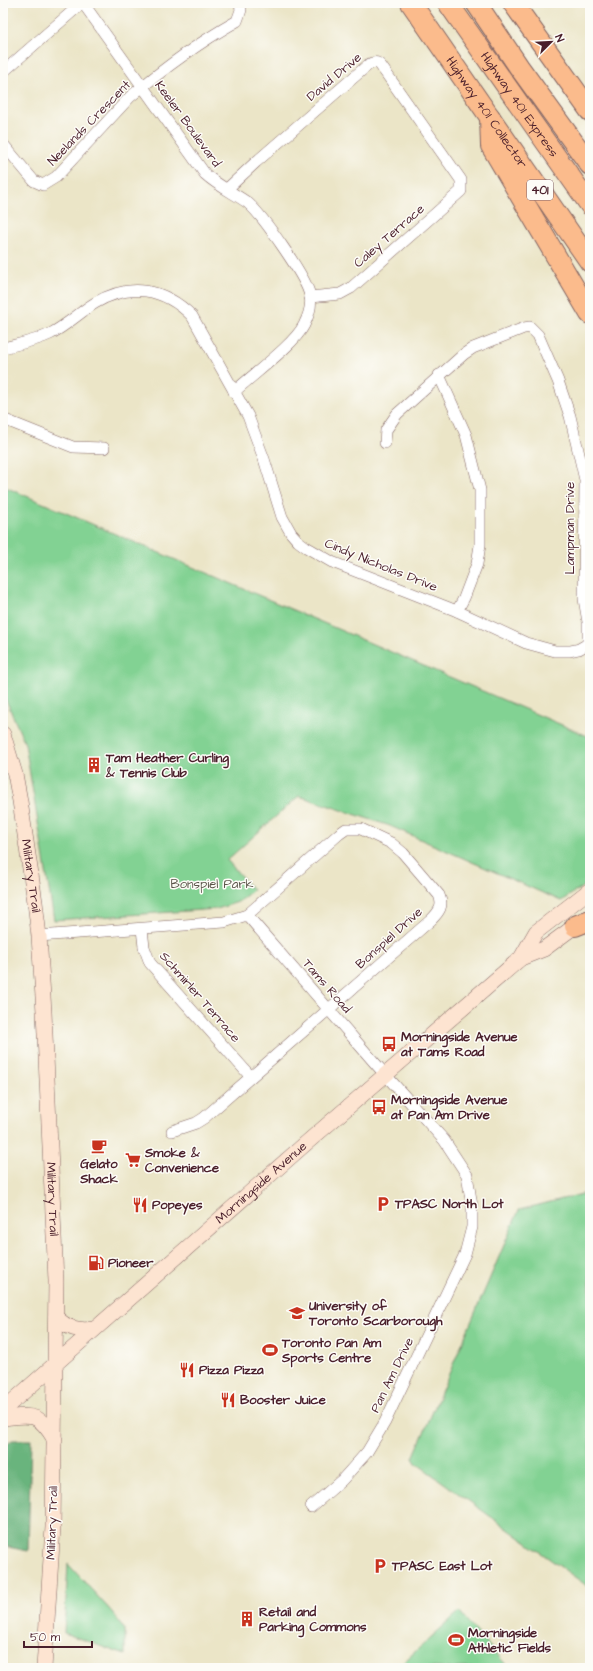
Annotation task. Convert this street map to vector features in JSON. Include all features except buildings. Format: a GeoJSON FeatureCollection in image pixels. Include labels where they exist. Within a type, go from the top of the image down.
{"type":"FeatureCollection","features":[{"type":"Feature","properties":{"kind":"highway","name":"Highway 401 Collector"},"geometry":{"type":"LineString","coordinates":[[411,3],[590,262]]}},
{"type":"Feature","properties":{"kind":"highway","name":"Highway 401 Express"},"geometry":{"type":"LineString","coordinates":[[448,3],[590,205]]}},
{"type":"Feature","properties":{"kind":"highway","name":"Highway 401 Express"},"geometry":{"type":"LineString","coordinates":[[476,3],[590,165]]}},
{"type":"Feature","properties":{"kind":"highway"},"geometry":{"type":"LineString","coordinates":[[513,3],[590,111]]}},
{"type":"Feature","properties":{"kind":"highway"},"geometry":{"type":"LineString","coordinates":[[521,3],[590,87]]}},
{"type":"Feature","properties":{"kind":"highway"},"geometry":{"type":"LineString","coordinates":[[490,118],[490,146],[590,314]]}},
{"type":"Feature","properties":{"kind":"main road","name":"Military Trail"},"geometry":{"type":"LineString","coordinates":[[3,734],[15,774],[35,902],[39,936],[46,1049],[56,1281],[56,1317],[54,1366],[55,1440],[53,1527],[44,1668]]}},
{"type":"Feature","properties":{"kind":"main road","name":"Morningside Avenue"},"geometry":{"type":"LineString","coordinates":[[3,1410],[94,1329],[521,958],[536,932],[590,890]]}},
{"type":"Feature","properties":{"kind":"main road","name":"Morningside Avenue"},"geometry":{"type":"LineString","coordinates":[[521,958],[544,949],[585,920]]}},
{"type":"Feature","properties":{"kind":"main road"},"geometry":{"type":"LineString","coordinates":[[56,1317],[68,1327],[85,1330],[94,1329]]}},
{"type":"Feature","properties":{"kind":"main road"},"geometry":{"type":"LineString","coordinates":[[3,1418],[27,1416],[40,1419],[55,1440]]}},
{"type":"Feature","properties":{"kind":"street"},"geometry":{"type":"LineString","coordinates":[[3,72],[83,3]]}},
{"type":"Feature","properties":{"kind":"street","name":"Keeler Boulevard"},"geometry":{"type":"LineString","coordinates":[[83,3],[205,174],[248,203],[261,216],[303,278],[310,297],[310,311],[304,326],[294,340],[234,392]]}},
{"type":"Feature","properties":{"kind":"street"},"geometry":{"type":"LineString","coordinates":[[143,86],[219,31],[237,21],[241,10],[240,3]]}},
{"type":"Feature","properties":{"kind":"street","name":"David Drive"},"geometry":{"type":"LineString","coordinates":[[227,189],[256,162],[373,62],[381,66],[455,172]]}},
{"type":"Feature","properties":{"kind":"street","name":"Neelands Crescent"},"geometry":{"type":"LineString","coordinates":[[3,144],[34,180],[43,185],[56,177],[130,97],[143,86]]}},
{"type":"Feature","properties":{"kind":"street","name":"Caley Terrace"},"geometry":{"type":"LineString","coordinates":[[310,297],[340,294],[346,292],[357,283],[458,195],[462,186],[455,172]]}},
{"type":"Feature","properties":{"kind":"street"},"geometry":{"type":"LineString","coordinates":[[3,348],[49,335],[107,296],[120,291],[144,291],[170,298],[192,316],[234,392]]}},
{"type":"Feature","properties":{"kind":"street","name":"Lampman Drive"},"geometry":{"type":"LineString","coordinates":[[385,443],[386,430],[395,416],[439,375],[473,348],[524,328],[530,327],[538,335],[566,403],[585,480],[584,599],[588,629],[588,642],[586,645]]}},
{"type":"Feature","properties":{"kind":"street"},"geometry":{"type":"LineString","coordinates":[[439,375],[466,435],[480,490],[480,545],[477,564],[458,611]]}},
{"type":"Feature","properties":{"kind":"street","name":"Cindy Nicholas Drive"},"geometry":{"type":"LineString","coordinates":[[234,392],[248,416],[282,517],[291,533],[306,547],[332,562],[458,611],[537,647],[555,651],[579,649],[586,645]]}},
{"type":"Feature","properties":{"kind":"street"},"geometry":{"type":"LineString","coordinates":[[3,419],[73,447],[104,448]]}},
{"type":"Feature","properties":{"kind":"street","name":"Bonspiel Drive"},"geometry":{"type":"LineString","coordinates":[[39,936],[224,922],[247,915],[346,829],[354,828],[361,829],[396,847],[435,890],[441,900],[441,907],[438,913],[204,1118],[196,1123],[172,1131]]}},
{"type":"Feature","properties":{"kind":"street","name":"Tams Road"},"geometry":{"type":"LineString","coordinates":[[247,915],[386,1075]]}},
{"type":"Feature","properties":{"kind":"street","name":"Schmirler Terrace"},"geometry":{"type":"LineString","coordinates":[[142,929],[144,947],[150,963],[251,1077]]}},
{"type":"Feature","properties":{"kind":"street","name":"Pan Am Drive"},"geometry":{"type":"LineString","coordinates":[[311,1507],[342,1480],[367,1452],[385,1422],[465,1254],[472,1228],[472,1206],[467,1175],[444,1140],[386,1075]]}},
{"type":"Feature","properties":{"kind":"green space","name":"Bonspiel Park"},"geometry":{"type":"Polygon","coordinates":[[[3,486],[590,737],[590,882],[561,901],[390,826],[299,796],[227,860],[253,890],[238,902],[217,909],[54,920],[25,744],[3,693],[3,486]]]}},
{"type":"Feature","properties":{"kind":"green space"},"geometry":{"type":"Polygon","coordinates":[[[590,1192],[590,1588],[416,1463],[413,1458],[519,1210],[590,1192]]]}},
{"type":"Feature","properties":{"kind":"green space"},"geometry":{"type":"Polygon","coordinates":[[[12,1440],[31,1440],[28,1551],[3,1546],[3,1448],[12,1440]]]}},
{"type":"Feature","properties":{"kind":"green space"},"geometry":{"type":"Polygon","coordinates":[[[68,1564],[112,1612],[125,1630],[125,1655],[64,1633],[68,1564]]]}},
{"type":"Feature","properties":{"kind":"green space","name":"Morningside Athletic Fields"},"geometry":{"type":"Polygon","coordinates":[[[459,1612],[509,1668],[397,1668],[459,1612]]]}},
{"type":"Feature","properties":{"kind":"place","name":"Tam Heather Curling & Tennis Club"},"geometry":{"type":"Point","coordinates":[94,765]}},
{"type":"Feature","properties":{"kind":"place","name":"Morningside Avenue at Tams Road"},"geometry":{"type":"Point","coordinates":[389,1044]}},
{"type":"Feature","properties":{"kind":"place","name":"Morningside Avenue at Pan Am Drive"},"geometry":{"type":"Point","coordinates":[379,1107]}},
{"type":"Feature","properties":{"kind":"place","name":"Gelato Shack"},"geometry":{"type":"Point","coordinates":[99,1146]}},
{"type":"Feature","properties":{"kind":"place","name":"Smoke & Convenience"},"geometry":{"type":"Point","coordinates":[133,1160]}},
{"type":"Feature","properties":{"kind":"place","name":"TPASC North Lot"},"geometry":{"type":"Point","coordinates":[383,1204]}},
{"type":"Feature","properties":{"kind":"place","name":"Popeyes"},"geometry":{"type":"Point","coordinates":[140,1205]}},
{"type":"Feature","properties":{"kind":"place","name":"Pioneer"},"geometry":{"type":"Point","coordinates":[96,1263]}},
{"type":"Feature","properties":{"kind":"place","name":"University of Toronto Scarborough"},"geometry":{"type":"Point","coordinates":[297,1313]}},
{"type":"Feature","properties":{"kind":"place","name":"Toronto Pan Am Sports Centre"},"geometry":{"type":"Point","coordinates":[270,1350]}},
{"type":"Feature","properties":{"kind":"place","name":"Pizza Pizza"},"geometry":{"type":"Point","coordinates":[187,1370]}},
{"type":"Feature","properties":{"kind":"place","name":"Booster Juice"},"geometry":{"type":"Point","coordinates":[228,1400]}},
{"type":"Feature","properties":{"kind":"place","name":"TPASC East Lot"},"geometry":{"type":"Point","coordinates":[380,1566]}},
{"type":"Feature","properties":{"kind":"place","name":"Retail and Parking Commons"},"geometry":{"type":"Point","coordinates":[247,1619]}},
{"type":"Feature","properties":{"kind":"place","name":"Morningside Athletic Fields"},"geometry":{"type":"Point","coordinates":[456,1640]}}]}
